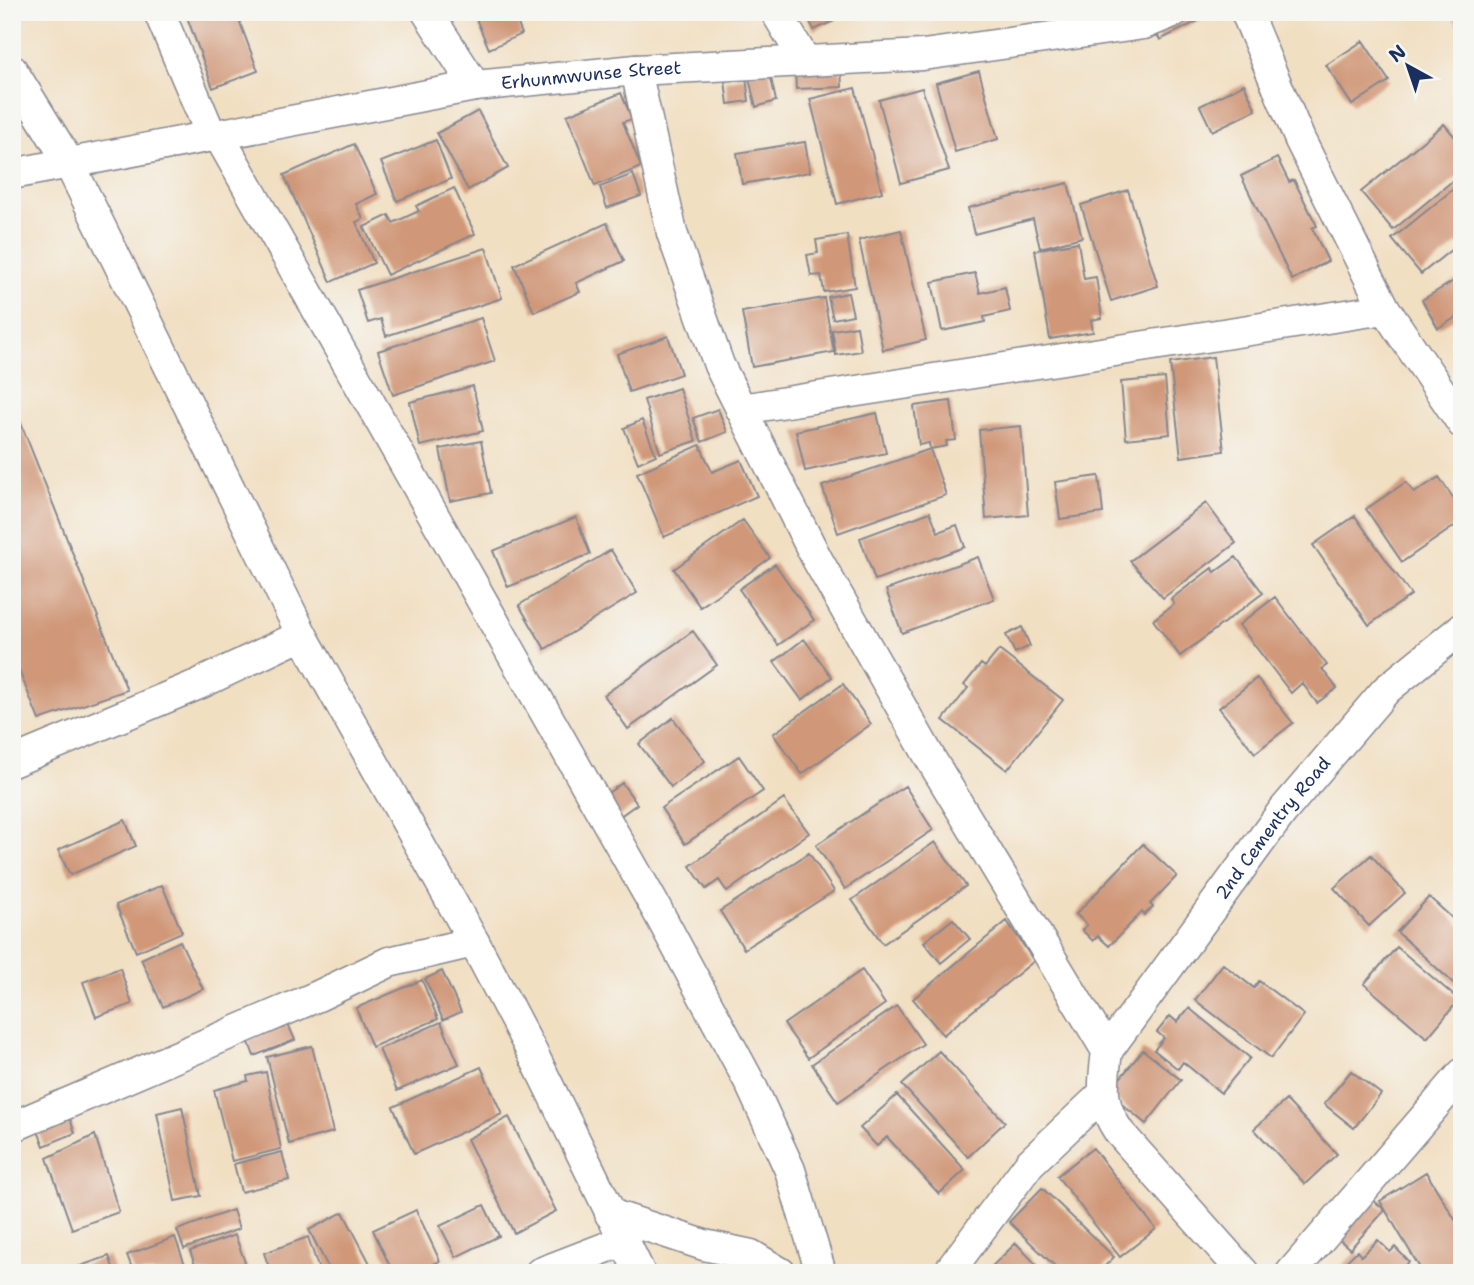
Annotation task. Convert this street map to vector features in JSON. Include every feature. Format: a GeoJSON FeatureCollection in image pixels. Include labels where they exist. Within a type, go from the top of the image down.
{"type":"FeatureCollection","features":[{"type":"Feature","properties":{"kind":"street"},"geometry":{"type":"LineString","coordinates":[[159,12],[216,137],[577,767],[750,1083],[790,1170],[821,1273]]}},
{"type":"Feature","properties":{"kind":"street"},"geometry":{"type":"LineString","coordinates":[[427,12],[475,86]]}},
{"type":"Feature","properties":{"kind":"street"},"geometry":{"type":"LineString","coordinates":[[776,12],[804,59]]}},
{"type":"Feature","properties":{"kind":"street","name":"Erhunmwunse Street"},"geometry":{"type":"LineString","coordinates":[[12,174],[68,161],[216,137],[475,86],[636,70],[804,59],[923,55],[1144,24],[1173,12]]}},
{"type":"Feature","properties":{"kind":"street"},"geometry":{"type":"LineString","coordinates":[[1246,12],[1300,140],[1385,309],[1462,423]]}},
{"type":"Feature","properties":{"kind":"street"},"geometry":{"type":"LineString","coordinates":[[12,70],[68,161],[302,635],[474,942],[532,1052],[640,1273]]}},
{"type":"Feature","properties":{"kind":"street"},"geometry":{"type":"LineString","coordinates":[[636,70],[672,233],[719,365],[741,409],[817,559],[939,773],[1107,1051],[1102,1095],[1107,1114],[1119,1132],[1244,1273]]}},
{"type":"Feature","properties":{"kind":"street"},"geometry":{"type":"LineString","coordinates":[[741,409],[1385,309]]}},
{"type":"Feature","properties":{"kind":"street","name":"2nd Cementry Road"},"geometry":{"type":"LineString","coordinates":[[1107,1051],[1282,812],[1386,690],[1462,628]]}},
{"type":"Feature","properties":{"kind":"street"},"geometry":{"type":"LineString","coordinates":[[12,762],[199,684],[302,635]]}},
{"type":"Feature","properties":{"kind":"street"},"geometry":{"type":"LineString","coordinates":[[12,1127],[318,996],[389,962],[474,942]]}},
{"type":"Feature","properties":{"kind":"street"},"geometry":{"type":"LineString","coordinates":[[1291,1273],[1462,1074]]}},
{"type":"Feature","properties":{"kind":"street"},"geometry":{"type":"LineString","coordinates":[[948,1273],[1030,1163],[1102,1095]]}},
{"type":"Feature","properties":{"kind":"street"},"geometry":{"type":"LineString","coordinates":[[610,1214],[704,1245],[751,1255],[781,1273]]}},
{"type":"Feature","properties":{"kind":"street"},"geometry":{"type":"LineString","coordinates":[[540,1273],[623,1241]]}},
{"type":"Feature","properties":{"kind":"building"},"geometry":{"type":"Polygon","coordinates":[[[199,12],[236,12],[258,71],[213,88],[187,17],[199,12]]]}},
{"type":"Feature","properties":{"kind":"building"},"geometry":{"type":"Polygon","coordinates":[[[473,12],[513,12],[522,34],[489,49],[473,12]]]}},
{"type":"Feature","properties":{"kind":"building"},"geometry":{"type":"Polygon","coordinates":[[[523,12],[551,12],[528,23],[523,12]]]}},
{"type":"Feature","properties":{"kind":"building"},"geometry":{"type":"Polygon","coordinates":[[[815,12],[832,12],[836,20],[814,30],[807,16],[815,12]]]}},
{"type":"Feature","properties":{"kind":"building"},"geometry":{"type":"Polygon","coordinates":[[[1183,12],[1216,12],[1160,40],[1153,27],[1183,12]]]}},
{"type":"Feature","properties":{"kind":"building"},"geometry":{"type":"Polygon","coordinates":[[[1449,12],[1462,12],[1462,30],[1449,12]]]}},
{"type":"Feature","properties":{"kind":"building"},"geometry":{"type":"Polygon","coordinates":[[[1363,41],[1389,81],[1352,105],[1326,65],[1363,41]]]}},
{"type":"Feature","properties":{"kind":"building"},"geometry":{"type":"Polygon","coordinates":[[[841,68],[842,87],[796,89],[795,70],[841,68]]]}},
{"type":"Feature","properties":{"kind":"building"},"geometry":{"type":"Polygon","coordinates":[[[769,69],[776,101],[756,107],[748,75],[769,69]]]}},
{"type":"Feature","properties":{"kind":"building"},"geometry":{"type":"Polygon","coordinates":[[[979,71],[998,139],[955,152],[936,83],[979,71]]]}},
{"type":"Feature","properties":{"kind":"building"},"geometry":{"type":"Polygon","coordinates":[[[746,77],[749,101],[728,104],[725,81],[746,77]]]}},
{"type":"Feature","properties":{"kind":"building"},"geometry":{"type":"Polygon","coordinates":[[[1244,84],[1256,110],[1212,131],[1200,106],[1244,84]]]}},
{"type":"Feature","properties":{"kind":"building"},"geometry":{"type":"Polygon","coordinates":[[[855,88],[882,192],[837,204],[810,99],[855,88]]]}},
{"type":"Feature","properties":{"kind":"building"},"geometry":{"type":"Polygon","coordinates":[[[922,88],[949,170],[901,183],[879,100],[922,88]]]}},
{"type":"Feature","properties":{"kind":"building"},"geometry":{"type":"Polygon","coordinates":[[[621,93],[632,119],[623,122],[641,167],[595,186],[567,115],[621,93]]]}},
{"type":"Feature","properties":{"kind":"building"},"geometry":{"type":"Polygon","coordinates":[[[478,111],[508,168],[468,190],[437,133],[478,111]]]}},
{"type":"Feature","properties":{"kind":"building"},"geometry":{"type":"Polygon","coordinates":[[[1444,124],[1462,145],[1462,173],[1393,230],[1361,192],[1444,124]]]}},
{"type":"Feature","properties":{"kind":"building"},"geometry":{"type":"Polygon","coordinates":[[[436,140],[451,179],[397,201],[381,162],[436,140]]]}},
{"type":"Feature","properties":{"kind":"building"},"geometry":{"type":"Polygon","coordinates":[[[805,142],[810,172],[742,184],[737,153],[805,142]]]}},
{"type":"Feature","properties":{"kind":"building"},"geometry":{"type":"Polygon","coordinates":[[[354,144],[377,194],[356,204],[363,219],[356,222],[374,263],[331,282],[284,175],[354,144]]]}},
{"type":"Feature","properties":{"kind":"building"},"geometry":{"type":"Polygon","coordinates":[[[1277,158],[1289,182],[1294,180],[1317,226],[1312,228],[1328,261],[1292,280],[1241,176],[1277,158]]]}},
{"type":"Feature","properties":{"kind":"building"},"geometry":{"type":"Polygon","coordinates":[[[633,174],[641,196],[607,208],[600,187],[633,174]]]}},
{"type":"Feature","properties":{"kind":"building"},"geometry":{"type":"Polygon","coordinates":[[[1462,182],[1462,241],[1421,274],[1392,239],[1462,182]]]}},
{"type":"Feature","properties":{"kind":"building"},"geometry":{"type":"Polygon","coordinates":[[[1068,183],[1082,237],[1040,248],[1033,219],[974,234],[968,208],[1068,183]]]}},
{"type":"Feature","properties":{"kind":"building"},"geometry":{"type":"Polygon","coordinates":[[[454,188],[475,234],[387,275],[364,227],[389,215],[393,223],[419,211],[416,206],[454,188]]]}},
{"type":"Feature","properties":{"kind":"building"},"geometry":{"type":"Polygon","coordinates":[[[1128,190],[1158,286],[1111,301],[1081,205],[1128,190]]]}},
{"type":"Feature","properties":{"kind":"building"},"geometry":{"type":"Polygon","coordinates":[[[607,223],[624,261],[576,283],[580,292],[534,312],[514,265],[607,223]]]}},
{"type":"Feature","properties":{"kind":"building"},"geometry":{"type":"Polygon","coordinates":[[[901,230],[926,340],[883,350],[859,240],[901,230]]]}},
{"type":"Feature","properties":{"kind":"building"},"geometry":{"type":"Polygon","coordinates":[[[847,235],[855,287],[824,292],[821,275],[811,276],[807,255],[818,253],[816,240],[847,235]]]}},
{"type":"Feature","properties":{"kind":"building"},"geometry":{"type":"Polygon","coordinates":[[[1078,242],[1084,279],[1096,277],[1102,318],[1091,320],[1093,332],[1050,339],[1035,250],[1078,242]]]}},
{"type":"Feature","properties":{"kind":"building"},"geometry":{"type":"Polygon","coordinates":[[[486,248],[502,298],[386,336],[381,319],[368,323],[357,290],[486,248]]]}},
{"type":"Feature","properties":{"kind":"building"},"geometry":{"type":"Polygon","coordinates":[[[975,273],[980,293],[1005,287],[1010,311],[984,317],[985,322],[942,331],[932,282],[975,273]]]}},
{"type":"Feature","properties":{"kind":"building"},"geometry":{"type":"Polygon","coordinates":[[[1462,276],[1462,314],[1438,328],[1422,300],[1462,276]]]}},
{"type":"Feature","properties":{"kind":"building"},"geometry":{"type":"Polygon","coordinates":[[[848,293],[853,315],[833,319],[828,297],[848,293]]]}},
{"type":"Feature","properties":{"kind":"building"},"geometry":{"type":"Polygon","coordinates":[[[824,298],[834,352],[752,367],[742,312],[824,298]]]}},
{"type":"Feature","properties":{"kind":"building"},"geometry":{"type":"Polygon","coordinates":[[[481,318],[495,361],[393,395],[378,351],[481,318]]]}},
{"type":"Feature","properties":{"kind":"building"},"geometry":{"type":"Polygon","coordinates":[[[857,326],[861,351],[836,355],[832,330],[857,326]]]}},
{"type":"Feature","properties":{"kind":"building"},"geometry":{"type":"Polygon","coordinates":[[[668,336],[681,374],[629,392],[617,354],[668,336]]]}},
{"type":"Feature","properties":{"kind":"building"},"geometry":{"type":"Polygon","coordinates":[[[1213,357],[1224,451],[1181,457],[1170,363],[1213,357]]]}},
{"type":"Feature","properties":{"kind":"building"},"geometry":{"type":"Polygon","coordinates":[[[1165,378],[1170,434],[1126,439],[1121,382],[1165,378]]]}},
{"type":"Feature","properties":{"kind":"building"},"geometry":{"type":"Polygon","coordinates":[[[473,386],[483,431],[420,446],[410,402],[473,386]]]}},
{"type":"Feature","properties":{"kind":"building"},"geometry":{"type":"Polygon","coordinates":[[[679,388],[696,441],[660,453],[644,400],[679,388]]]}},
{"type":"Feature","properties":{"kind":"building"},"geometry":{"type":"Polygon","coordinates":[[[951,401],[956,440],[946,441],[947,446],[930,449],[929,443],[919,445],[914,406],[951,401]]]}},
{"type":"Feature","properties":{"kind":"building"},"geometry":{"type":"Polygon","coordinates":[[[718,409],[727,432],[702,442],[693,418],[718,409]]]}},
{"type":"Feature","properties":{"kind":"building"},"geometry":{"type":"Polygon","coordinates":[[[877,413],[886,453],[805,471],[796,431],[877,413]]]}},
{"type":"Feature","properties":{"kind":"building"},"geometry":{"type":"Polygon","coordinates":[[[642,420],[656,455],[638,463],[624,428],[642,420]]]}},
{"type":"Feature","properties":{"kind":"building"},"geometry":{"type":"Polygon","coordinates":[[[20,421],[127,690],[39,720],[12,653],[12,425],[20,421]]]}},
{"type":"Feature","properties":{"kind":"building"},"geometry":{"type":"Polygon","coordinates":[[[1021,426],[1028,515],[986,519],[979,430],[1021,426]]]}},
{"type":"Feature","properties":{"kind":"building"},"geometry":{"type":"Polygon","coordinates":[[[481,441],[491,493],[450,501],[440,449],[481,441]]]}},
{"type":"Feature","properties":{"kind":"building"},"geometry":{"type":"Polygon","coordinates":[[[700,445],[712,472],[741,460],[757,496],[664,537],[637,473],[700,445]]]}},
{"type":"Feature","properties":{"kind":"building"},"geometry":{"type":"Polygon","coordinates":[[[930,449],[946,495],[838,533],[822,486],[930,449]]]}},
{"type":"Feature","properties":{"kind":"building"},"geometry":{"type":"Polygon","coordinates":[[[1099,476],[1103,513],[1060,519],[1055,482],[1099,476]]]}},
{"type":"Feature","properties":{"kind":"building"},"geometry":{"type":"Polygon","coordinates":[[[1439,477],[1462,511],[1462,521],[1402,562],[1366,509],[1406,482],[1414,493],[1439,477]]]}},
{"type":"Feature","properties":{"kind":"building"},"geometry":{"type":"Polygon","coordinates":[[[1206,503],[1236,543],[1163,598],[1130,561],[1206,503]]]}},
{"type":"Feature","properties":{"kind":"building"},"geometry":{"type":"Polygon","coordinates":[[[930,512],[938,532],[957,525],[965,547],[875,580],[860,538],[930,512]]]}},
{"type":"Feature","properties":{"kind":"building"},"geometry":{"type":"Polygon","coordinates":[[[1355,516],[1411,595],[1369,625],[1313,545],[1355,516]]]}},
{"type":"Feature","properties":{"kind":"building"},"geometry":{"type":"Polygon","coordinates":[[[576,517],[590,554],[508,587],[493,551],[576,517]]]}},
{"type":"Feature","properties":{"kind":"building"},"geometry":{"type":"Polygon","coordinates":[[[743,520],[770,558],[700,607],[674,569],[743,520]]]}},
{"type":"Feature","properties":{"kind":"building"},"geometry":{"type":"Polygon","coordinates":[[[611,550],[637,593],[545,649],[519,605],[611,550]]]}},
{"type":"Feature","properties":{"kind":"building"},"geometry":{"type":"Polygon","coordinates":[[[978,557],[994,599],[902,633],[886,590],[978,557]]]}},
{"type":"Feature","properties":{"kind":"building"},"geometry":{"type":"Polygon","coordinates":[[[1236,557],[1263,593],[1180,656],[1153,620],[1174,604],[1171,599],[1212,568],[1215,572],[1236,557]]]}},
{"type":"Feature","properties":{"kind":"building"},"geometry":{"type":"Polygon","coordinates":[[[775,564],[814,620],[778,645],[739,589],[775,564]]]}},
{"type":"Feature","properties":{"kind":"building"},"geometry":{"type":"Polygon","coordinates":[[[1275,597],[1327,665],[1322,669],[1337,688],[1317,703],[1302,683],[1291,693],[1239,625],[1275,597]]]}},
{"type":"Feature","properties":{"kind":"building"},"geometry":{"type":"Polygon","coordinates":[[[1022,627],[1030,646],[1015,653],[1006,635],[1022,627]]]}},
{"type":"Feature","properties":{"kind":"building"},"geometry":{"type":"Polygon","coordinates":[[[693,631],[717,665],[628,729],[604,695],[693,631]]]}},
{"type":"Feature","properties":{"kind":"building"},"geometry":{"type":"Polygon","coordinates":[[[804,639],[832,677],[802,700],[774,662],[804,639]]]}},
{"type":"Feature","properties":{"kind":"building"},"geometry":{"type":"Polygon","coordinates":[[[999,650],[1063,700],[1007,770],[943,720],[968,688],[964,685],[981,664],[985,667],[999,650]]]}},
{"type":"Feature","properties":{"kind":"building"},"geometry":{"type":"Polygon","coordinates":[[[1257,678],[1293,723],[1255,753],[1219,708],[1257,678]]]}},
{"type":"Feature","properties":{"kind":"building"},"geometry":{"type":"Polygon","coordinates":[[[843,684],[871,724],[802,774],[773,734],[843,684]]]}},
{"type":"Feature","properties":{"kind":"building"},"geometry":{"type":"Polygon","coordinates":[[[673,718],[705,761],[671,787],[639,744],[673,718]]]}},
{"type":"Feature","properties":{"kind":"building"},"geometry":{"type":"Polygon","coordinates":[[[739,756],[763,791],[685,844],[661,808],[739,756]]]}},
{"type":"Feature","properties":{"kind":"building"},"geometry":{"type":"Polygon","coordinates":[[[622,783],[637,804],[616,819],[601,798],[622,783]]]}},
{"type":"Feature","properties":{"kind":"building"},"geometry":{"type":"Polygon","coordinates":[[[905,786],[933,830],[845,889],[816,845],[905,786]]]}},
{"type":"Feature","properties":{"kind":"building"},"geometry":{"type":"Polygon","coordinates":[[[784,799],[809,833],[727,892],[719,880],[706,889],[690,866],[784,799]]]}},
{"type":"Feature","properties":{"kind":"building"},"geometry":{"type":"Polygon","coordinates":[[[125,820],[136,846],[70,875],[58,850],[125,820]]]}},
{"type":"Feature","properties":{"kind":"building"},"geometry":{"type":"Polygon","coordinates":[[[935,842],[966,886],[883,944],[852,900],[935,842]]]}},
{"type":"Feature","properties":{"kind":"building"},"geometry":{"type":"Polygon","coordinates":[[[1143,844],[1177,876],[1150,904],[1153,907],[1144,915],[1142,912],[1109,946],[1098,936],[1093,941],[1082,930],[1087,925],[1076,914],[1143,844]]]}},
{"type":"Feature","properties":{"kind":"building"},"geometry":{"type":"Polygon","coordinates":[[[809,853],[834,891],[744,949],[720,911],[809,853]]]}},
{"type":"Feature","properties":{"kind":"building"},"geometry":{"type":"Polygon","coordinates":[[[1371,855],[1405,893],[1369,926],[1334,888],[1371,855]]]}},
{"type":"Feature","properties":{"kind":"building"},"geometry":{"type":"Polygon","coordinates":[[[162,885],[182,932],[136,952],[116,905],[162,885]]]}},
{"type":"Feature","properties":{"kind":"building"},"geometry":{"type":"Polygon","coordinates":[[[1429,897],[1462,927],[1462,991],[1397,932],[1429,897]]]}},
{"type":"Feature","properties":{"kind":"building"},"geometry":{"type":"Polygon","coordinates":[[[953,919],[970,939],[941,963],[924,942],[953,919]]]}},
{"type":"Feature","properties":{"kind":"building"},"geometry":{"type":"Polygon","coordinates":[[[1007,921],[1034,961],[943,1035],[913,999],[1007,921]]]}},
{"type":"Feature","properties":{"kind":"building"},"geometry":{"type":"Polygon","coordinates":[[[180,941],[203,989],[163,1007],[141,959],[180,941]]]}},
{"type":"Feature","properties":{"kind":"building"},"geometry":{"type":"Polygon","coordinates":[[[1397,947],[1459,1000],[1427,1038],[1364,984],[1397,947]]]}},
{"type":"Feature","properties":{"kind":"building"},"geometry":{"type":"Polygon","coordinates":[[[1223,964],[1254,988],[1259,981],[1304,1015],[1271,1058],[1195,1000],[1223,964]]]}},
{"type":"Feature","properties":{"kind":"building"},"geometry":{"type":"Polygon","coordinates":[[[120,968],[132,1004],[96,1017],[83,982],[120,968]]]}},
{"type":"Feature","properties":{"kind":"building"},"geometry":{"type":"Polygon","coordinates":[[[862,970],[885,1004],[808,1058],[784,1024],[862,970]]]}},
{"type":"Feature","properties":{"kind":"building"},"geometry":{"type":"Polygon","coordinates":[[[442,971],[461,1012],[443,1020],[425,979],[442,971]]]}},
{"type":"Feature","properties":{"kind":"building"},"geometry":{"type":"Polygon","coordinates":[[[422,980],[438,1019],[372,1047],[356,1008],[422,980]]]}},
{"type":"Feature","properties":{"kind":"building"},"geometry":{"type":"Polygon","coordinates":[[[897,1006],[923,1044],[838,1102],[812,1064],[897,1006]]]}},
{"type":"Feature","properties":{"kind":"building"},"geometry":{"type":"Polygon","coordinates":[[[1189,1008],[1250,1058],[1221,1093],[1183,1062],[1178,1069],[1154,1050],[1164,1038],[1157,1032],[1170,1016],[1177,1022],[1189,1008]]]}},
{"type":"Feature","properties":{"kind":"building"},"geometry":{"type":"Polygon","coordinates":[[[441,1022],[459,1064],[397,1091],[379,1049],[441,1022]]]}},
{"type":"Feature","properties":{"kind":"building"},"geometry":{"type":"Polygon","coordinates":[[[288,1024],[295,1040],[254,1056],[248,1040],[288,1024]]]}},
{"type":"Feature","properties":{"kind":"building"},"geometry":{"type":"Polygon","coordinates":[[[312,1046],[333,1132],[289,1144],[267,1057],[312,1046]]]}},
{"type":"Feature","properties":{"kind":"building"},"geometry":{"type":"Polygon","coordinates":[[[1143,1050],[1181,1080],[1146,1124],[1108,1093],[1143,1050]]]}},
{"type":"Feature","properties":{"kind":"building"},"geometry":{"type":"Polygon","coordinates":[[[939,1051],[1005,1122],[968,1157],[902,1085],[939,1051]]]}},
{"type":"Feature","properties":{"kind":"building"},"geometry":{"type":"Polygon","coordinates":[[[481,1067],[502,1114],[414,1154],[393,1107],[481,1067]]]}},
{"type":"Feature","properties":{"kind":"building"},"geometry":{"type":"Polygon","coordinates":[[[1351,1071],[1381,1094],[1354,1128],[1324,1104],[1351,1071]]]}},
{"type":"Feature","properties":{"kind":"building"},"geometry":{"type":"Polygon","coordinates":[[[266,1072],[281,1149],[232,1161],[214,1090],[248,1081],[247,1076],[266,1072]]]}},
{"type":"Feature","properties":{"kind":"building"},"geometry":{"type":"Polygon","coordinates":[[[897,1095],[965,1170],[939,1194],[887,1137],[877,1146],[860,1128],[897,1095]]]}},
{"type":"Feature","properties":{"kind":"building"},"geometry":{"type":"Polygon","coordinates":[[[1286,1100],[1337,1154],[1305,1184],[1254,1129],[1286,1100]]]}},
{"type":"Feature","properties":{"kind":"building"},"geometry":{"type":"Polygon","coordinates":[[[182,1107],[201,1196],[175,1201],[157,1113],[182,1107]]]}},
{"type":"Feature","properties":{"kind":"building"},"geometry":{"type":"Polygon","coordinates":[[[509,1117],[556,1211],[514,1233],[467,1139],[509,1117]]]}},
{"type":"Feature","properties":{"kind":"building"},"geometry":{"type":"Polygon","coordinates":[[[70,1119],[75,1133],[44,1146],[38,1131],[70,1119]]]}},
{"type":"Feature","properties":{"kind":"building"},"geometry":{"type":"Polygon","coordinates":[[[95,1135],[119,1212],[72,1229],[47,1158],[95,1135]]]}},
{"type":"Feature","properties":{"kind":"building"},"geometry":{"type":"Polygon","coordinates":[[[1093,1148],[1156,1229],[1120,1257],[1057,1176],[1093,1148]]]}},
{"type":"Feature","properties":{"kind":"building"},"geometry":{"type":"Polygon","coordinates":[[[282,1152],[289,1180],[241,1192],[234,1164],[282,1152]]]}},
{"type":"Feature","properties":{"kind":"building"},"geometry":{"type":"Polygon","coordinates":[[[1426,1172],[1462,1231],[1462,1273],[1423,1273],[1380,1201],[1426,1172]]]}},
{"type":"Feature","properties":{"kind":"building"},"geometry":{"type":"Polygon","coordinates":[[[1042,1188],[1114,1257],[1098,1273],[1062,1273],[1009,1222],[1042,1188]]]}},
{"type":"Feature","properties":{"kind":"building"},"geometry":{"type":"Polygon","coordinates":[[[1369,1197],[1385,1210],[1350,1249],[1335,1236],[1369,1197]]]}},
{"type":"Feature","properties":{"kind":"building"},"geometry":{"type":"Polygon","coordinates":[[[484,1205],[499,1236],[456,1257],[440,1226],[484,1205]]]}},
{"type":"Feature","properties":{"kind":"building"},"geometry":{"type":"Polygon","coordinates":[[[233,1210],[239,1229],[184,1249],[177,1230],[233,1210]]]}},
{"type":"Feature","properties":{"kind":"building"},"geometry":{"type":"Polygon","coordinates":[[[416,1210],[440,1261],[415,1273],[393,1273],[373,1230],[416,1210]]]}},
{"type":"Feature","properties":{"kind":"building"},"geometry":{"type":"Polygon","coordinates":[[[343,1212],[375,1273],[331,1273],[309,1230],[343,1212]]]}},
{"type":"Feature","properties":{"kind":"building"},"geometry":{"type":"Polygon","coordinates":[[[235,1235],[249,1273],[198,1273],[190,1251],[235,1235]]]}},
{"type":"Feature","properties":{"kind":"building"},"geometry":{"type":"Polygon","coordinates":[[[175,1237],[188,1273],[134,1273],[127,1255],[175,1237]]]}},
{"type":"Feature","properties":{"kind":"building"},"geometry":{"type":"Polygon","coordinates":[[[308,1237],[320,1273],[271,1273],[264,1253],[308,1237]]]}},
{"type":"Feature","properties":{"kind":"building"},"geometry":{"type":"Polygon","coordinates":[[[1378,1240],[1390,1252],[1395,1247],[1409,1262],[1401,1270],[1404,1273],[1334,1273],[1357,1251],[1361,1256],[1378,1240]]]}},
{"type":"Feature","properties":{"kind":"building"},"geometry":{"type":"Polygon","coordinates":[[[1016,1243],[1044,1273],[985,1273],[1016,1243]]]}},
{"type":"Feature","properties":{"kind":"building"},"geometry":{"type":"Polygon","coordinates":[[[109,1256],[115,1273],[63,1273],[63,1272],[109,1256]]]}}]}
